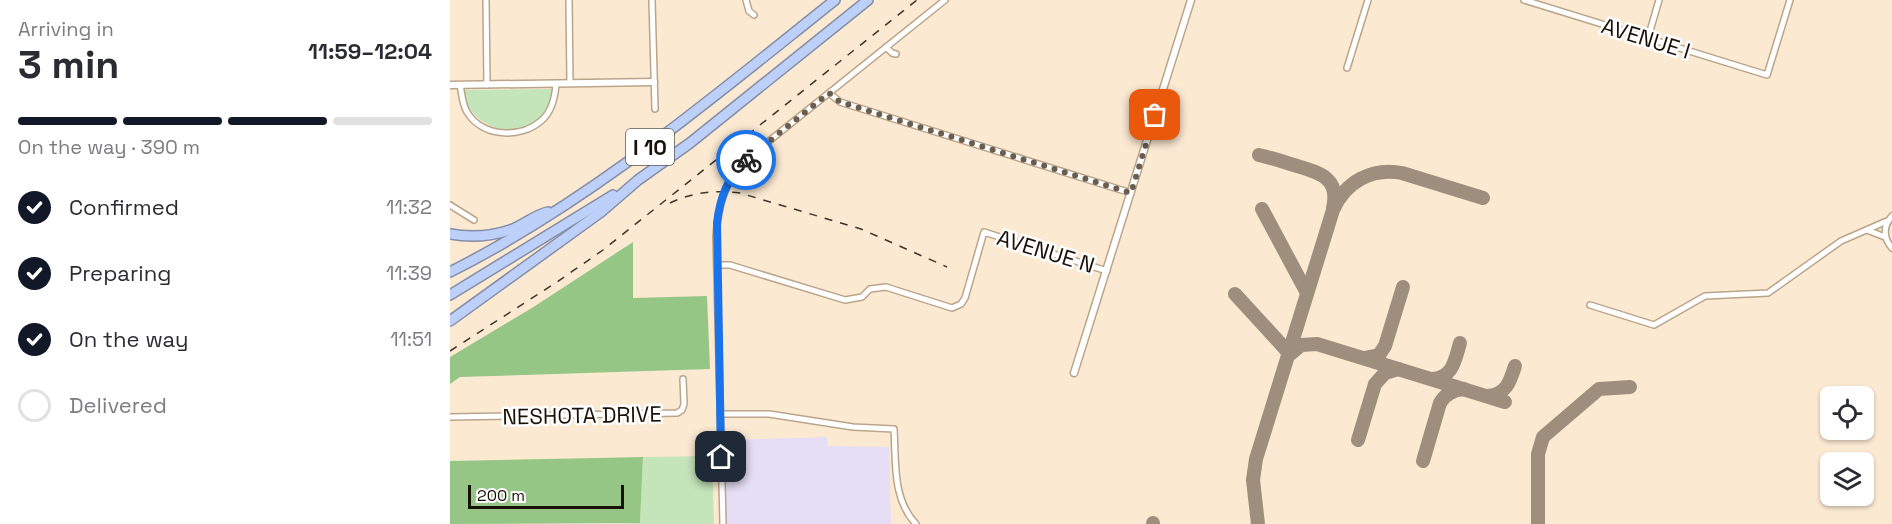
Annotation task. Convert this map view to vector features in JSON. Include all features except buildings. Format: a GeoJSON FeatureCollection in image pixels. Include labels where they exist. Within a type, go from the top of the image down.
{"type":"FeatureCollection","features":[{"type":"Feature","properties":{"kind":"highway","name":"I 10"},"geometry":{"type":"LineString","coordinates":[[450,272],[487,254],[559,210],[680,124],[835,0]]}},
{"type":"Feature","properties":{"kind":"highway","name":"I 10"},"geometry":{"type":"LineString","coordinates":[[450,295],[638,180],[690,143],[868,0]]}},
{"type":"Feature","properties":{"kind":"highway"},"geometry":{"type":"LineString","coordinates":[[450,321],[601,212],[638,180]]}},
{"type":"Feature","properties":{"kind":"highway"},"geometry":{"type":"LineString","coordinates":[[450,234],[465,236],[496,234],[541,213],[559,210]]}},
{"type":"Feature","properties":{"kind":"street"},"geometry":{"type":"LineString","coordinates":[[486,0],[487,85]]}},
{"type":"Feature","properties":{"kind":"street"},"geometry":{"type":"LineString","coordinates":[[569,0],[570,83]]}},
{"type":"Feature","properties":{"kind":"street"},"geometry":{"type":"LineString","coordinates":[[652,0],[654,109]]}},
{"type":"Feature","properties":{"kind":"street"},"geometry":{"type":"LineString","coordinates":[[746,0],[749,11],[754,15]]}},
{"type":"Feature","properties":{"kind":"street"},"geometry":{"type":"LineString","coordinates":[[723,524],[717,265],[718,211],[729,181],[749,157],[945,0]]}},
{"type":"Feature","properties":{"kind":"street"},"geometry":{"type":"LineString","coordinates":[[1074,373],[1191,0]]}},
{"type":"Feature","properties":{"kind":"street"},"geometry":{"type":"LineString","coordinates":[[1347,68],[1368,0]]}},
{"type":"Feature","properties":{"kind":"street","name":"AVENUE I"},"geometry":{"type":"LineString","coordinates":[[1527,0],[1767,75],[1790,0]]}},
{"type":"Feature","properties":{"kind":"street"},"geometry":{"type":"LineString","coordinates":[[1648,38],[1659,0]]}},
{"type":"Feature","properties":{"kind":"street"},"geometry":{"type":"LineString","coordinates":[[886,47],[896,54]]}},
{"type":"Feature","properties":{"kind":"street"},"geometry":{"type":"LineString","coordinates":[[450,85],[654,82]]}},
{"type":"Feature","properties":{"kind":"street"},"geometry":{"type":"LineString","coordinates":[[460,85],[464,105],[474,119],[485,129],[509,133],[520,132],[541,121],[554,102],[556,84]]}},
{"type":"Feature","properties":{"kind":"street"},"geometry":{"type":"LineString","coordinates":[[829,93],[840,102],[1131,193]]}},
{"type":"Feature","properties":{"kind":"street"},"geometry":{"type":"LineString","coordinates":[[450,205],[474,220]]}},
{"type":"Feature","properties":{"kind":"street"},"geometry":{"type":"LineString","coordinates":[[1590,305],[1654,325],[1704,296],[1768,293],[1841,241],[1890,219]]}},
{"type":"Feature","properties":{"kind":"street"},"geometry":{"type":"LineString","coordinates":[[1885,237],[1890,219]]}},
{"type":"Feature","properties":{"kind":"street"},"geometry":{"type":"LineString","coordinates":[[1867,230],[1885,237],[1892,248]]}},
{"type":"Feature","properties":{"kind":"street","name":"AVENUE N"},"geometry":{"type":"LineString","coordinates":[[717,265],[730,265],[845,300],[862,297],[870,289],[886,287],[952,308],[961,304],[965,298],[984,232],[1107,270]]}},
{"type":"Feature","properties":{"kind":"street","name":"NESHOTA DRIVE"},"geometry":{"type":"LineString","coordinates":[[450,417],[677,413],[682,410],[684,404],[683,379]]}},
{"type":"Feature","properties":{"kind":"street"},"geometry":{"type":"LineString","coordinates":[[720,414],[769,414],[846,426],[894,429],[900,502],[916,524]]}},
{"type":"Feature","properties":{"kind":"shaded area"},"geometry":{"type":"Polygon","coordinates":[[[827,437],[828,446],[889,447],[891,524],[725,524],[724,440],[827,437]]]}},
{"type":"Feature","properties":{"kind":"green space"},"geometry":{"type":"Polygon","coordinates":[[[553,89],[549,105],[540,118],[527,126],[512,129],[496,128],[482,121],[470,108],[462,90],[553,89]]]}},
{"type":"Feature","properties":{"kind":"green space"},"geometry":{"type":"Polygon","coordinates":[[[633,242],[633,298],[707,296],[710,369],[460,377],[450,384],[450,357],[535,306],[633,242]]]}},
{"type":"Feature","properties":{"kind":"green space"},"geometry":{"type":"Polygon","coordinates":[[[712,456],[714,524],[609,524],[640,523],[643,457],[712,456]]]}},
{"type":"Feature","properties":{"kind":"green space"},"geometry":{"type":"Polygon","coordinates":[[[643,457],[640,523],[450,524],[450,461],[643,457]]]}},
{"type":"Feature","properties":{"kind":"taxiway"},"geometry":{"type":"LineString","coordinates":[[1259,155],[1313,171],[1326,178],[1334,190],[1333,208]]}},
{"type":"Feature","properties":{"kind":"taxiway"},"geometry":{"type":"LineString","coordinates":[[1258,524],[1253,480],[1256,459],[1338,200],[1352,184],[1380,172],[1402,173],[1483,198]]}},
{"type":"Feature","properties":{"kind":"taxiway"},"geometry":{"type":"LineString","coordinates":[[1262,209],[1307,293]]}},
{"type":"Feature","properties":{"kind":"taxiway"},"geometry":{"type":"LineString","coordinates":[[1364,358],[1379,355],[1385,346],[1403,287]]}},
{"type":"Feature","properties":{"kind":"taxiway"},"geometry":{"type":"LineString","coordinates":[[1235,294],[1289,353]]}},
{"type":"Feature","properties":{"kind":"taxiway"},"geometry":{"type":"LineString","coordinates":[[1432,379],[1449,372],[1460,343]]}},
{"type":"Feature","properties":{"kind":"taxiway"},"geometry":{"type":"LineString","coordinates":[[1289,355],[1301,345],[1317,344],[1505,402]]}},
{"type":"Feature","properties":{"kind":"taxiway"},"geometry":{"type":"LineString","coordinates":[[1487,396],[1499,393],[1506,387],[1515,366]]}},
{"type":"Feature","properties":{"kind":"taxiway"},"geometry":{"type":"LineString","coordinates":[[1358,440],[1375,384],[1385,373],[1398,369]]}},
{"type":"Feature","properties":{"kind":"taxiway"},"geometry":{"type":"LineString","coordinates":[[1538,524],[1538,454],[1543,437],[1599,389],[1630,387]]}},
{"type":"Feature","properties":{"kind":"taxiway"},"geometry":{"type":"LineString","coordinates":[[1423,461],[1440,403],[1450,393],[1464,389]]}},
{"type":"Feature","properties":{"kind":"railway"},"geometry":{"type":"LineString","coordinates":[[450,351],[603,250],[917,0]]}},
{"type":"Feature","properties":{"kind":"railway"},"geometry":{"type":"LineString","coordinates":[[670,203],[687,196],[704,193],[740,193],[861,229],[947,267]]}},
{"type":"Feature","properties":{"kind":"way so far"},"geometry":{"type":"LineString","coordinates":[[746,160],[829,93],[840,102],[1131,193],[1155,115]]}},
{"type":"Feature","properties":{"kind":"route"},"geometry":{"type":"LineString","coordinates":[[721,457],[717,223],[723,192],[734,172],[746,160]]}}]}
